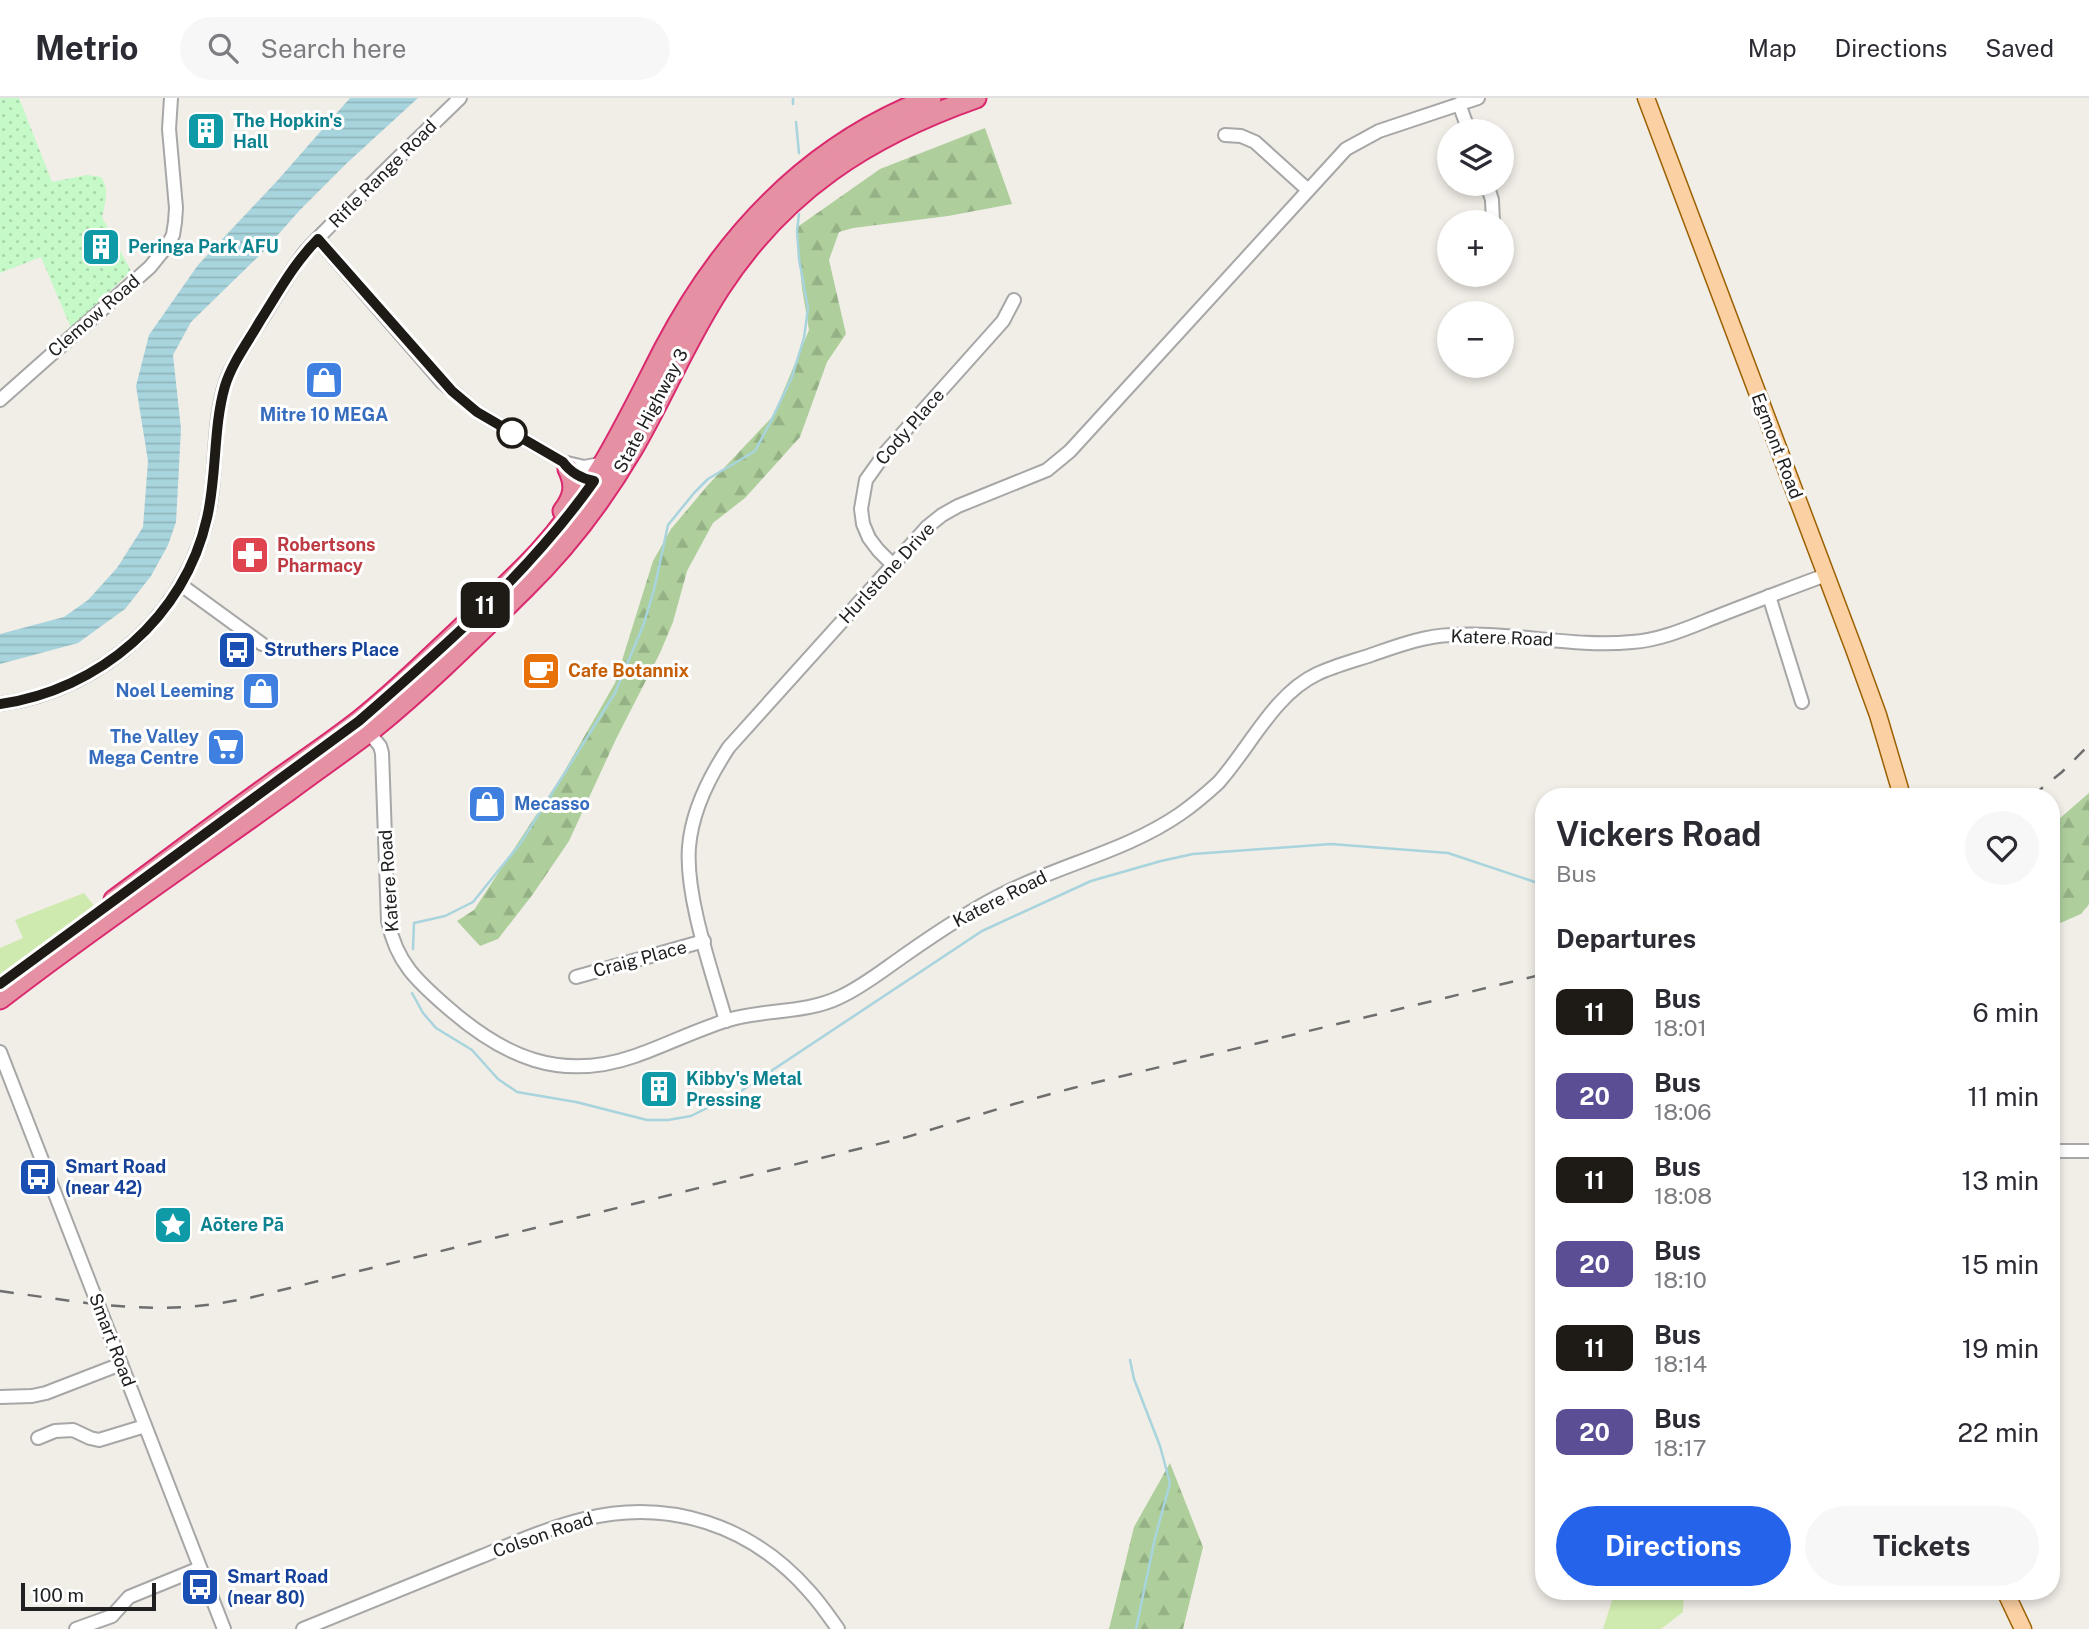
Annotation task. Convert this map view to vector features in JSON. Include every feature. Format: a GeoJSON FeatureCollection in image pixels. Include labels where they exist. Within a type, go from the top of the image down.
{"type":"FeatureCollection","features":[{"type":"Feature","properties":{"kind":"highway","name":"State Highway 3"},"geometry":{"type":"LineString","coordinates":[[363,727],[417,670],[530,561],[572,513],[594,481],[610,471],[686,310],[714,266],[748,223],[786,186],[835,148],[883,120],[931,98]]}},
{"type":"Feature","properties":{"kind":"highway","name":"State Highway 3"},"geometry":{"type":"LineString","coordinates":[[0,999],[207,841],[428,680],[524,589],[575,534],[719,289],[774,219],[813,184],[862,149],[907,125],[976,98]]}},
{"type":"Feature","properties":{"kind":"highway"},"geometry":{"type":"LineString","coordinates":[[530,561],[542,537],[571,498],[573,484],[566,466]]}},
{"type":"Feature","properties":{"kind":"highway","name":"State Highway 3"},"geometry":{"type":"LineString","coordinates":[[0,984],[207,841]]}},
{"type":"Feature","properties":{"kind":"main road","name":"Egmont Road"},"geometry":{"type":"LineString","coordinates":[[1646,98],[1878,715],[1900,788]]}},
{"type":"Feature","properties":{"kind":"main road"},"geometry":{"type":"LineString","coordinates":[[2009,1600],[2023,1629]]}},
{"type":"Feature","properties":{"kind":"street","name":"Clemow Road"},"geometry":{"type":"LineString","coordinates":[[0,400],[150,267],[167,246],[173,234],[176,208],[169,129],[170,98]]}},
{"type":"Feature","properties":{"kind":"street","name":"Rifle Range Road"},"geometry":{"type":"LineString","coordinates":[[0,704],[45,694],[93,673],[123,653],[168,605],[194,560],[207,519],[225,384],[250,337],[294,268],[318,239],[460,98]]}},
{"type":"Feature","properties":{"kind":"street","name":"Hurlstone Drive"},"geometry":{"type":"LineString","coordinates":[[726,1021],[693,897],[689,847],[702,794],[713,770],[747,727],[927,527],[958,506],[1047,470],[1070,452],[1346,149],[1379,131],[1478,98]]}},
{"type":"Feature","properties":{"kind":"street"},"geometry":{"type":"LineString","coordinates":[[1459,104],[1465,119]]}},
{"type":"Feature","properties":{"kind":"street"},"geometry":{"type":"LineString","coordinates":[[1225,135],[1241,136],[1255,142],[1308,190]]}},
{"type":"Feature","properties":{"kind":"street"},"geometry":{"type":"LineString","coordinates":[[318,239],[452,391],[477,412],[587,480],[594,481]]}},
{"type":"Feature","properties":{"kind":"street","name":"Cody Place"},"geometry":{"type":"LineString","coordinates":[[893,565],[873,544],[863,524],[862,502],[866,480],[886,452],[1003,321],[1014,300]]}},
{"type":"Feature","properties":{"kind":"street"},"geometry":{"type":"LineString","coordinates":[[566,466],[610,471]]}},
{"type":"Feature","properties":{"kind":"street","name":"Katere Road"},"geometry":{"type":"LineString","coordinates":[[363,727],[380,746],[382,753],[387,905],[393,941],[408,970],[461,1020],[511,1052],[565,1066],[607,1063],[633,1057],[726,1021],[834,1000],[868,980],[935,933],[1004,893],[1154,829],[1198,800],[1217,783],[1294,688],[1318,673],[1408,643],[1448,635],[1595,642],[1636,642],[1662,637],[1826,575]]}},
{"type":"Feature","properties":{"kind":"street"},"geometry":{"type":"LineString","coordinates":[[180,585],[262,643]]}},
{"type":"Feature","properties":{"kind":"street"},"geometry":{"type":"LineString","coordinates":[[1769,596],[1802,702]]}},
{"type":"Feature","properties":{"kind":"street","name":"Craig Place"},"geometry":{"type":"LineString","coordinates":[[576,977],[704,941]]}},
{"type":"Feature","properties":{"kind":"street","name":"Smart Road"},"geometry":{"type":"LineString","coordinates":[[0,1052],[224,1629]]}},
{"type":"Feature","properties":{"kind":"street"},"geometry":{"type":"LineString","coordinates":[[2060,1151],[2089,1151]]}},
{"type":"Feature","properties":{"kind":"street"},"geometry":{"type":"LineString","coordinates":[[0,1397],[46,1393],[121,1364]]}},
{"type":"Feature","properties":{"kind":"street"},"geometry":{"type":"LineString","coordinates":[[38,1438],[55,1431],[73,1430],[99,1440],[145,1426]]}},
{"type":"Feature","properties":{"kind":"street","name":"Colson Road"},"geometry":{"type":"LineString","coordinates":[[303,1629],[562,1525],[612,1513],[648,1511],[709,1522],[753,1545],[809,1591],[838,1629]]}},
{"type":"Feature","properties":{"kind":"street"},"geometry":{"type":"LineString","coordinates":[[76,1629],[111,1616],[129,1597],[200,1568]]}},
{"type":"Feature","properties":{"kind":"green space"},"geometry":{"type":"Polygon","coordinates":[[[0,98],[19,98],[52,182],[87,175],[101,177],[104,182],[106,196],[102,217],[131,271],[71,328],[41,257],[0,273],[0,98]]]}},
{"type":"Feature","properties":{"kind":"green space"},"geometry":{"type":"Polygon","coordinates":[[[985,128],[1012,204],[839,232],[829,260],[846,334],[827,362],[800,437],[745,498],[713,523],[687,571],[673,622],[660,653],[616,739],[569,841],[498,939],[480,946],[457,921],[474,910],[561,777],[615,683],[653,561],[671,529],[773,416],[809,330],[796,228],[880,169],[985,128]]]}},
{"type":"Feature","properties":{"kind":"green space"},"geometry":{"type":"Polygon","coordinates":[[[2089,793],[2089,904],[2081,914],[2060,923],[2060,818],[2089,793]]]}},
{"type":"Feature","properties":{"kind":"green space"},"geometry":{"type":"Polygon","coordinates":[[[84,893],[95,907],[0,976],[0,948],[23,938],[15,920],[84,893]]]}},
{"type":"Feature","properties":{"kind":"green space"},"geometry":{"type":"Polygon","coordinates":[[[1170,1463],[1203,1547],[1183,1629],[1109,1629],[1134,1527],[1170,1463]]]}},
{"type":"Feature","properties":{"kind":"green space"},"geometry":{"type":"Polygon","coordinates":[[[1612,1600],[1684,1600],[1683,1612],[1661,1629],[1603,1629],[1612,1600]]]}},
{"type":"Feature","properties":{"kind":"water"},"geometry":{"type":"Polygon","coordinates":[[[350,98],[418,98],[347,163],[261,254],[191,322],[173,355],[181,429],[176,522],[168,545],[151,576],[125,609],[78,643],[0,664],[0,634],[64,617],[88,600],[117,568],[143,527],[148,461],[136,386],[149,335],[198,265],[350,98]]]}},
{"type":"Feature","properties":{"kind":"waterway"},"geometry":{"type":"LineString","coordinates":[[793,98],[793,104]]}},
{"type":"Feature","properties":{"kind":"waterway"},"geometry":{"type":"LineString","coordinates":[[796,122],[799,153]]}},
{"type":"Feature","properties":{"kind":"waterway"},"geometry":{"type":"LineString","coordinates":[[413,949],[414,923],[445,916],[473,902],[520,844],[615,693],[643,626],[668,525],[708,479],[755,451],[771,421],[792,377],[804,338],[808,308],[799,259],[799,214]]}},
{"type":"Feature","properties":{"kind":"waterway"},"geometry":{"type":"LineString","coordinates":[[412,993],[423,1013],[436,1028],[472,1050],[498,1079],[517,1092],[576,1102],[647,1120],[668,1120],[691,1116],[741,1091],[982,931],[1091,881],[1161,861],[1193,854],[1331,844],[1448,853],[1535,882]]}},
{"type":"Feature","properties":{"kind":"waterway"},"geometry":{"type":"LineString","coordinates":[[1130,1360],[1170,1483],[1155,1538],[1136,1629]]}},
{"type":"Feature","properties":{"kind":"railway"},"geometry":{"type":"LineString","coordinates":[[2042,788],[2089,745]]}},
{"type":"Feature","properties":{"kind":"railway"},"geometry":{"type":"LineString","coordinates":[[0,1291],[92,1304],[161,1308],[217,1304],[249,1298],[907,1137],[1073,1088],[1535,976]]}},
{"type":"Feature","properties":{"kind":"bus line","name":"11"},"geometry":{"type":"LineString","coordinates":[[0,704],[54,691],[93,673],[123,653],[168,605],[194,560],[207,519],[225,384],[250,337],[294,268],[318,239],[452,391],[477,412],[563,462],[568,469],[594,481],[572,513],[521,570],[359,721],[0,984]]}},
{"type":"Feature","properties":{"kind":"place","name":"The Hopkin's Hall"},"geometry":{"type":"Point","coordinates":[206,131]}},
{"type":"Feature","properties":{"kind":"place","name":"Peringa Park AFU"},"geometry":{"type":"Point","coordinates":[101,247]}},
{"type":"Feature","properties":{"kind":"place","name":"Mitre 10 MEGA"},"geometry":{"type":"Point","coordinates":[324,380]}},
{"type":"Feature","properties":{"kind":"place","name":"Robertsons Pharmacy"},"geometry":{"type":"Point","coordinates":[250,555]}},
{"type":"Feature","properties":{"kind":"place","name":"Struthers Place"},"geometry":{"type":"Point","coordinates":[237,650]}},
{"type":"Feature","properties":{"kind":"place","name":"Cafe Botannix"},"geometry":{"type":"Point","coordinates":[541,671]}},
{"type":"Feature","properties":{"kind":"place","name":"Noel Leeming"},"geometry":{"type":"Point","coordinates":[261,691]}},
{"type":"Feature","properties":{"kind":"place","name":"The Valley Mega Centre"},"geometry":{"type":"Point","coordinates":[226,747]}},
{"type":"Feature","properties":{"kind":"place","name":"Mecasso"},"geometry":{"type":"Point","coordinates":[487,804]}},
{"type":"Feature","properties":{"kind":"place","name":"Kibby's Metal Pressing"},"geometry":{"type":"Point","coordinates":[659,1089]}},
{"type":"Feature","properties":{"kind":"place","name":"Smart Road (near 42)"},"geometry":{"type":"Point","coordinates":[38,1177]}},
{"type":"Feature","properties":{"kind":"place","name":"Aōtere Pā"},"geometry":{"type":"Point","coordinates":[173,1225]}},
{"type":"Feature","properties":{"kind":"place","name":"Smart Road (near 80)"},"geometry":{"type":"Point","coordinates":[200,1587]}}]}
